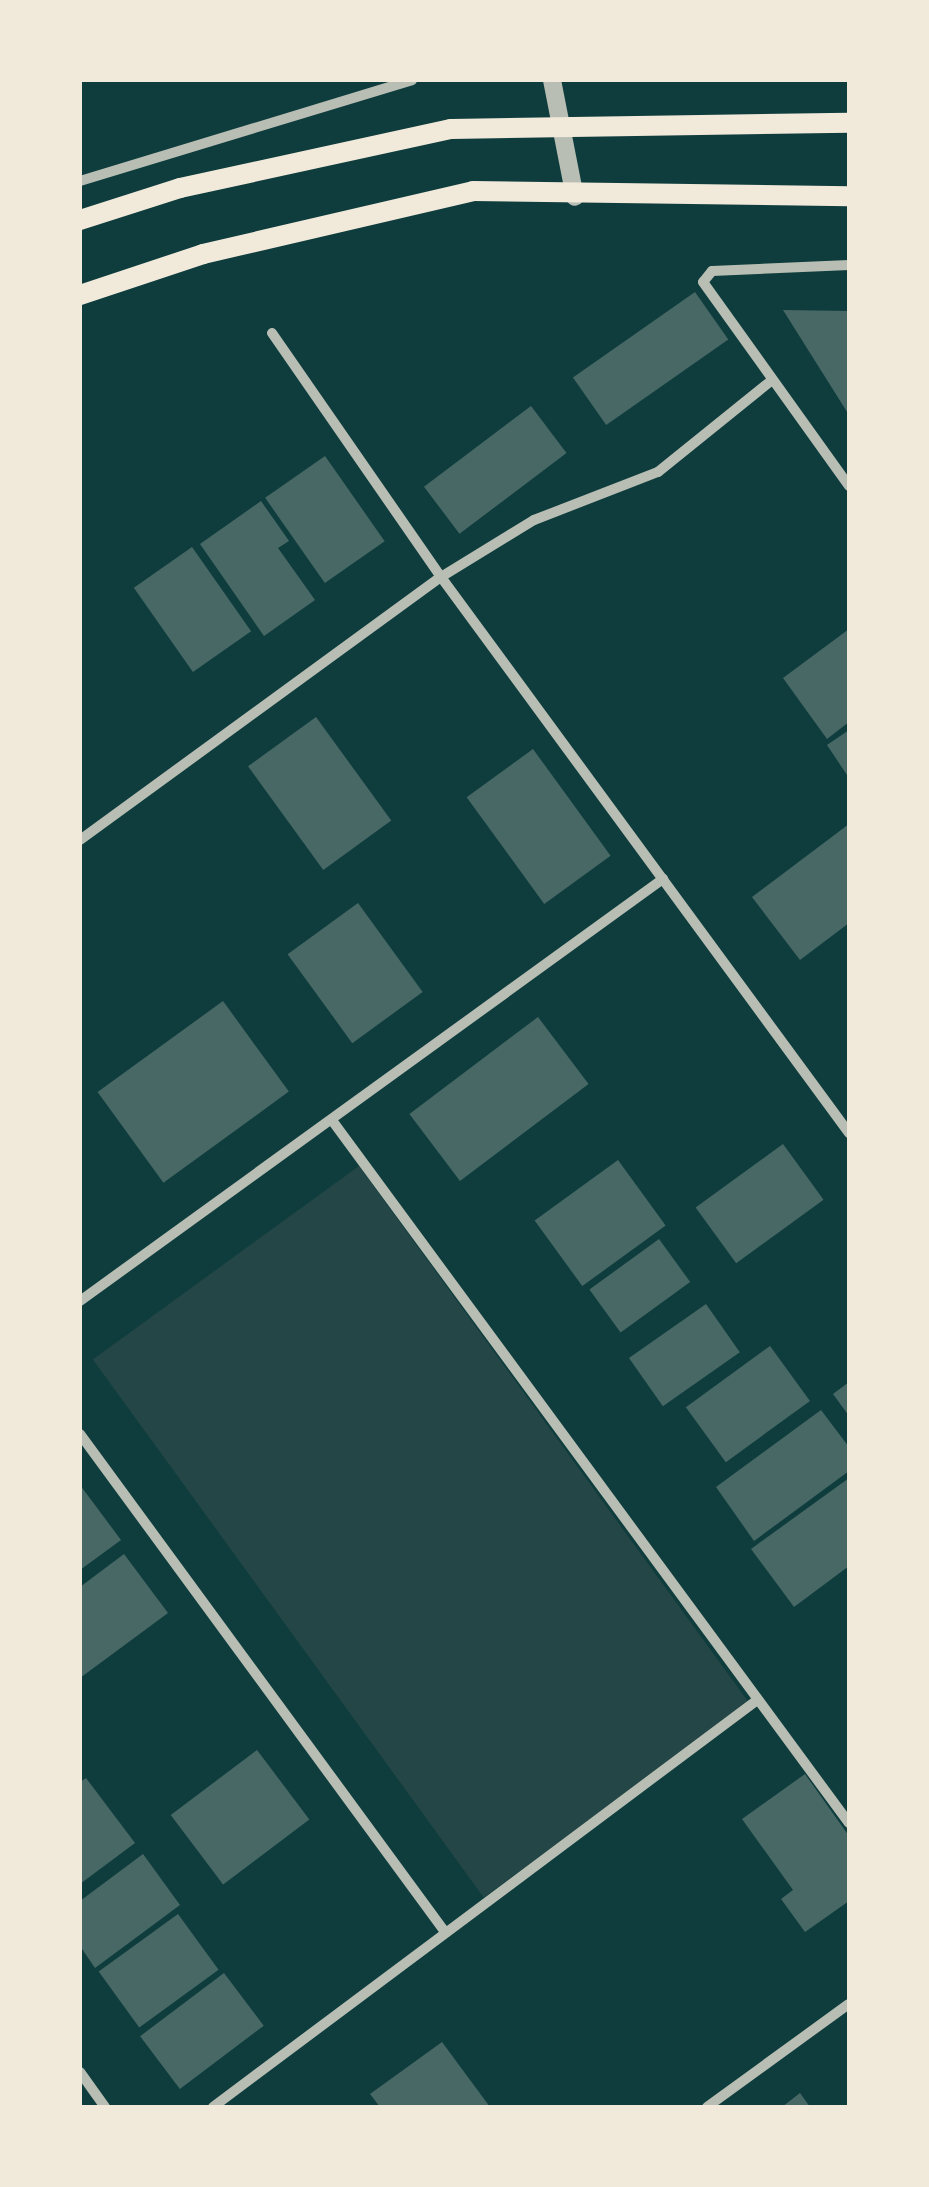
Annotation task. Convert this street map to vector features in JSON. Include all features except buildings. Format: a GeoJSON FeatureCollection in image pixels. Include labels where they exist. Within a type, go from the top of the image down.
{"type":"FeatureCollection","features":[{"type":"Feature","properties":{"kind":"main road"},"geometry":{"type":"LineString","coordinates":[[80,220],[180,188],[452,129],[849,123]]}},
{"type":"Feature","properties":{"kind":"main road"},"geometry":{"type":"LineString","coordinates":[[80,295],[203,254],[456,194],[849,196]]}},
{"type":"Feature","properties":{"kind":"street"},"geometry":{"type":"LineString","coordinates":[[80,181],[412,80]]}},
{"type":"Feature","properties":{"kind":"street"},"geometry":{"type":"LineString","coordinates":[[552,80],[575,197]]}},
{"type":"Feature","properties":{"kind":"street"},"geometry":{"type":"LineString","coordinates":[[849,265],[712,271],[702,282],[849,486]]}},
{"type":"Feature","properties":{"kind":"street"},"geometry":{"type":"LineString","coordinates":[[272,333],[441,577],[849,1132]]}},
{"type":"Feature","properties":{"kind":"street"},"geometry":{"type":"LineString","coordinates":[[80,840],[441,577],[534,520],[658,472],[772,380]]}},
{"type":"Feature","properties":{"kind":"street"},"geometry":{"type":"LineString","coordinates":[[80,1301],[334,1123],[663,879]]}},
{"type":"Feature","properties":{"kind":"street"},"geometry":{"type":"LineString","coordinates":[[334,1123],[849,1823]]}},
{"type":"Feature","properties":{"kind":"street"},"geometry":{"type":"LineString","coordinates":[[80,1434],[446,1932]]}},
{"type":"Feature","properties":{"kind":"street"},"geometry":{"type":"LineString","coordinates":[[213,2107],[756,1701]]}},
{"type":"Feature","properties":{"kind":"street"},"geometry":{"type":"LineString","coordinates":[[707,2107],[849,2004]]}},
{"type":"Feature","properties":{"kind":"street"},"geometry":{"type":"LineString","coordinates":[[80,2072],[105,2107]]}},
{"type":"Feature","properties":{"kind":"shaded area"},"geometry":{"type":"Polygon","coordinates":[[[359,1166],[750,1704],[484,1897],[93,1359],[359,1166]]]}}]}
